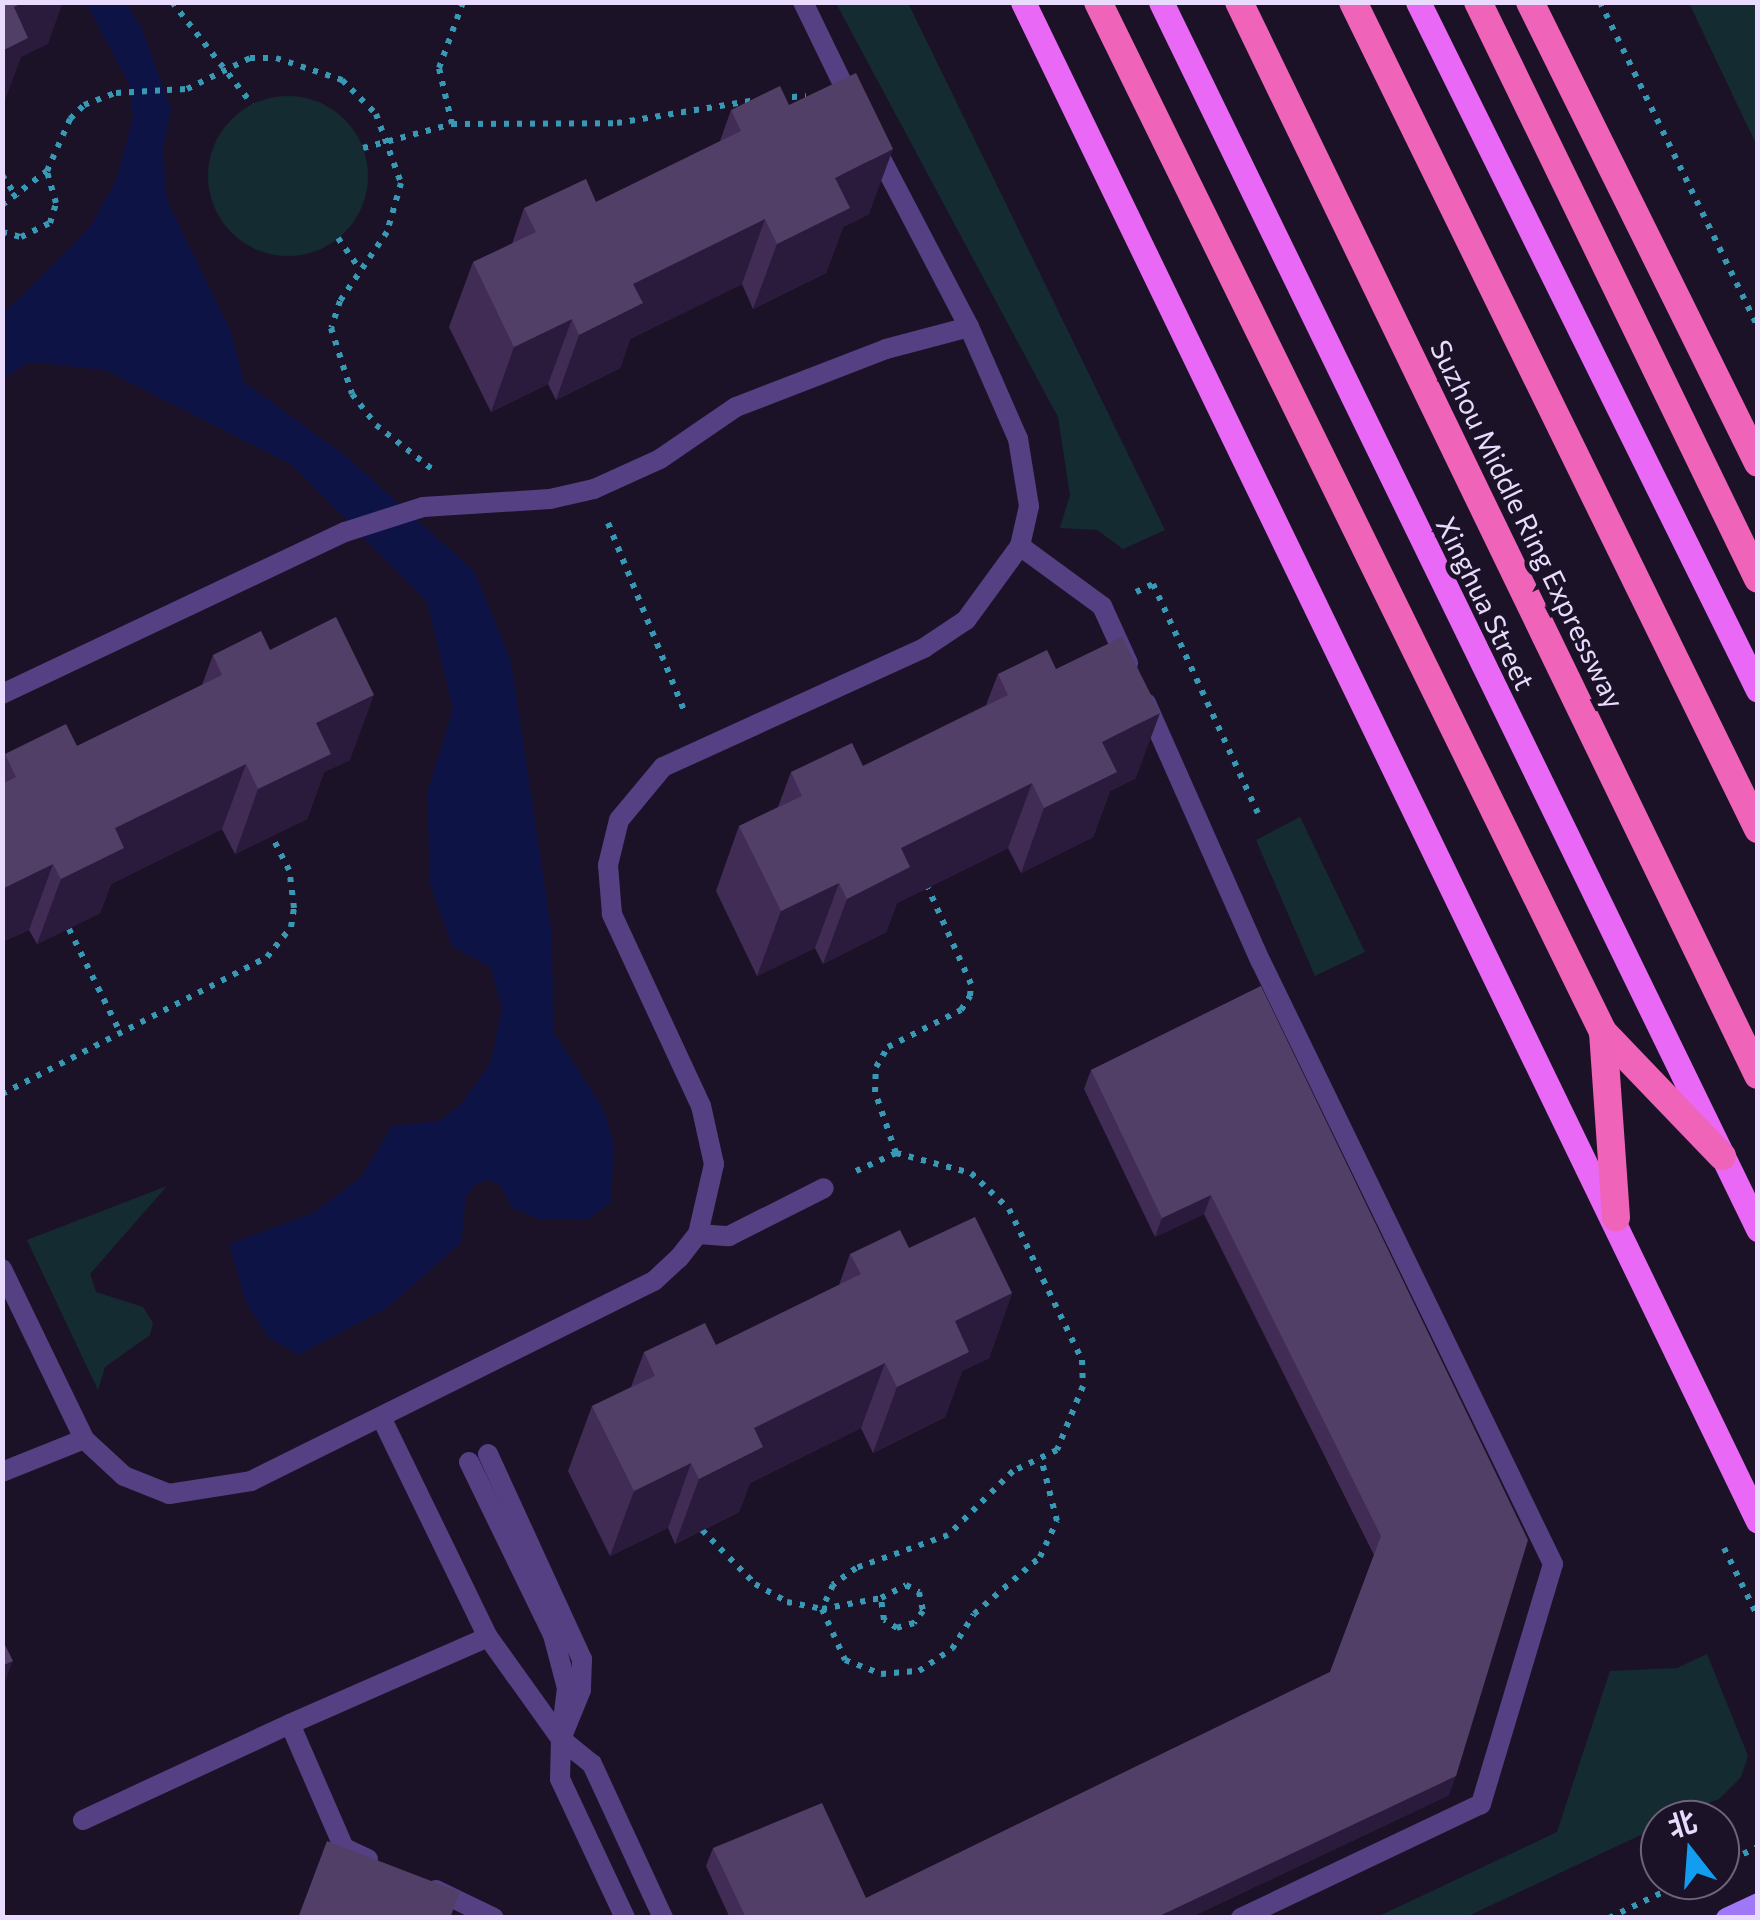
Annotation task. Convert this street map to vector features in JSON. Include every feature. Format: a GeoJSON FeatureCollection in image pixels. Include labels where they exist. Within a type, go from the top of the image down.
{"type":"FeatureCollection","features":[{"type":"Feature","properties":{"kind":"highway"},"geometry":{"type":"LineString","coordinates":[[1098,2],[1603,1032],[1722,1156]]}},
{"type":"Feature","properties":{"kind":"highway","name":"Suzhou Middle Ring Expressway"},"geometry":{"type":"LineString","coordinates":[[1240,2],[1758,1074]]}},
{"type":"Feature","properties":{"kind":"highway"},"geometry":{"type":"LineString","coordinates":[[1353,2],[1758,830]]}},
{"type":"Feature","properties":{"kind":"highway"},"geometry":{"type":"LineString","coordinates":[[1478,2],[1758,579]]}},
{"type":"Feature","properties":{"kind":"highway"},"geometry":{"type":"LineString","coordinates":[[1530,2],[1758,463]]}},
{"type":"Feature","properties":{"kind":"highway"},"geometry":{"type":"LineString","coordinates":[[1603,1032],[1616,1218]]}},
{"type":"Feature","properties":{"kind":"main road"},"geometry":{"type":"LineString","coordinates":[[1023,2],[1616,1218],[1758,1521]]}},
{"type":"Feature","properties":{"kind":"main road","name":"Xinghua Street"},"geometry":{"type":"LineString","coordinates":[[1161,2],[1758,1230]]}},
{"type":"Feature","properties":{"kind":"main road"},"geometry":{"type":"LineString","coordinates":[[1418,2],[1758,690]]}},
{"type":"Feature","properties":{"kind":"main road"},"geometry":{"type":"LineString","coordinates":[[1726,1918],[1758,1903]]}},
{"type":"Feature","properties":{"kind":"street"},"geometry":{"type":"LineString","coordinates":[[2,1269],[84,1439],[124,1476],[169,1494],[193,1493],[251,1480],[654,1281],[698,1234],[714,1164],[710,1134],[612,914],[608,865],[619,820],[663,767],[924,648],[966,620],[1020,546],[1028,476],[970,327],[803,2]]}},
{"type":"Feature","properties":{"kind":"street"},"geometry":{"type":"LineString","coordinates":[[2,694],[345,532],[423,507],[459,501],[550,499],[594,489],[660,459],[751,400],[886,349],[970,327]]}},
{"type":"Feature","properties":{"kind":"street"},"geometry":{"type":"LineString","coordinates":[[1020,546],[1102,606],[1261,962],[1553,1564],[1481,1804],[1241,1918]]}},
{"type":"Feature","properties":{"kind":"street"},"geometry":{"type":"LineString","coordinates":[[698,1234],[728,1236],[824,1188]]}},
{"type":"Feature","properties":{"kind":"street"},"geometry":{"type":"LineString","coordinates":[[381,1417],[488,1637],[561,1739],[592,1764],[663,1918]]}},
{"type":"Feature","properties":{"kind":"street"},"geometry":{"type":"LineString","coordinates":[[2,1472],[84,1439]]}},
{"type":"Feature","properties":{"kind":"street"},"geometry":{"type":"LineString","coordinates":[[479,1458],[553,1636],[566,1688],[560,1778],[625,1918]]}},
{"type":"Feature","properties":{"kind":"street"},"geometry":{"type":"LineString","coordinates":[[83,1820],[488,1637]]}},
{"type":"Feature","properties":{"kind":"street"},"geometry":{"type":"LineString","coordinates":[[290,1724],[344,1848],[494,1918]]}},
{"type":"Feature","properties":{"kind":"path"},"geometry":{"type":"LineString","coordinates":[[172,2],[204,49],[226,66],[252,104]]}},
{"type":"Feature","properties":{"kind":"path"},"geometry":{"type":"LineString","coordinates":[[452,124],[439,68],[463,2]]}},
{"type":"Feature","properties":{"kind":"path"},"geometry":{"type":"LineString","coordinates":[[1600,2],[1758,327]]}},
{"type":"Feature","properties":{"kind":"path"},"geometry":{"type":"LineString","coordinates":[[2,205],[47,172],[70,119],[84,105],[116,93],[187,89],[226,66],[250,58],[309,65],[362,96],[389,138],[402,182],[387,232],[360,269],[330,328],[336,357],[352,394],[376,425],[422,458],[459,501]]}},
{"type":"Feature","properties":{"kind":"path"},"geometry":{"type":"LineString","coordinates":[[363,148],[452,124],[617,123],[817,94]]}},
{"type":"Feature","properties":{"kind":"path"},"geometry":{"type":"LineString","coordinates":[[2,232],[21,237],[50,223],[56,203],[47,172]]}},
{"type":"Feature","properties":{"kind":"path"},"geometry":{"type":"LineString","coordinates":[[2,175],[16,197]]}},
{"type":"Feature","properties":{"kind":"path"},"geometry":{"type":"LineString","coordinates":[[338,238],[360,269]]}},
{"type":"Feature","properties":{"kind":"path"},"geometry":{"type":"LineString","coordinates":[[594,489],[693,731]]}},
{"type":"Feature","properties":{"kind":"path"},"geometry":{"type":"LineString","coordinates":[[1102,606],[1153,584],[1258,814]]}},
{"type":"Feature","properties":{"kind":"path"},"geometry":{"type":"LineString","coordinates":[[2,1094],[267,957],[290,927],[294,889],[272,836]]}},
{"type":"Feature","properties":{"kind":"path"},"geometry":{"type":"LineString","coordinates":[[896,1152],[875,1092],[876,1067],[888,1047],[961,1010],[970,996],[971,984],[928,888]]}},
{"type":"Feature","properties":{"kind":"path"},"geometry":{"type":"LineString","coordinates":[[69,929],[121,1034]]}},
{"type":"Feature","properties":{"kind":"path"},"geometry":{"type":"LineString","coordinates":[[824,1188],[896,1152],[971,1174],[1009,1209],[1082,1360],[1078,1408],[1057,1450],[1013,1471],[948,1535],[856,1568],[833,1585],[822,1609],[845,1660],[882,1674],[919,1671],[952,1649],[974,1614],[1046,1545],[1056,1521],[1041,1458]]}},
{"type":"Feature","properties":{"kind":"path"},"geometry":{"type":"LineString","coordinates":[[702,1530],[756,1584],[787,1602],[822,1609],[881,1598],[906,1585],[918,1592],[923,1611],[914,1624],[898,1628],[881,1614],[881,1598]]}},
{"type":"Feature","properties":{"kind":"path"},"geometry":{"type":"LineString","coordinates":[[1609,1918],[1646,1900]]}},
{"type":"Feature","properties":{"kind":"shaded area"},"geometry":{"type":"Polygon","coordinates":[[[86,3],[126,3],[142,29],[171,108],[163,149],[167,200],[231,332],[244,382],[347,457],[474,571],[511,661],[552,934],[553,1031],[604,1110],[614,1145],[611,1202],[588,1219],[542,1220],[512,1208],[501,1186],[489,1180],[475,1185],[466,1196],[461,1243],[388,1307],[299,1355],[268,1337],[246,1302],[229,1244],[313,1213],[361,1177],[392,1126],[439,1121],[462,1103],[491,1062],[502,1008],[491,968],[452,946],[430,884],[427,794],[453,709],[427,602],[292,465],[105,370],[29,362],[3,379],[3,314],[91,226],[117,178],[133,117],[129,84],[86,3]]]}},
{"type":"Feature","properties":{"kind":"shaded area"},"geometry":{"type":"Polygon","coordinates":[[[836,3],[908,3],[1165,530],[1123,549],[1097,530],[1060,528],[1070,495],[1058,417],[836,3]]]}},
{"type":"Feature","properties":{"kind":"shaded area"},"geometry":{"type":"Polygon","coordinates":[[[1689,3],[1757,3],[1757,146],[1689,3]]]}},
{"type":"Feature","properties":{"kind":"shaded area"},"geometry":{"type":"Polygon","coordinates":[[[288,96],[319,102],[345,119],[362,145],[368,176],[362,207],[345,233],[319,250],[288,256],[257,250],[231,233],[214,207],[208,176],[214,145],[231,119],[257,102],[288,96]]]}},
{"type":"Feature","properties":{"kind":"shaded area"},"geometry":{"type":"Polygon","coordinates":[[[1300,817],[1365,952],[1315,976],[1256,840],[1300,817]]]}},
{"type":"Feature","properties":{"kind":"shaded area"},"geometry":{"type":"Polygon","coordinates":[[[167,1186],[90,1274],[96,1292],[143,1307],[153,1323],[150,1335],[105,1367],[98,1390],[27,1240],[167,1186]]]}},
{"type":"Feature","properties":{"kind":"shaded area"},"geometry":{"type":"Polygon","coordinates":[[[1707,1654],[1748,1756],[1741,1777],[1719,1799],[1640,1800],[1640,1835],[1466,1917],[1377,1917],[1557,1832],[1610,1671],[1677,1668],[1707,1654]]]}},
{"type":"Feature","properties":{"kind":"building"},"geometry":{"type":"Polygon","coordinates":[[[2,2],[24,2],[14,7],[28,38],[2,51],[2,2]]]}},
{"type":"Feature","properties":{"kind":"building"},"geometry":{"type":"Polygon","coordinates":[[[856,73],[893,149],[835,178],[850,208],[777,244],[765,219],[633,284],[643,303],[579,335],[572,319],[514,347],[473,262],[536,232],[524,208],[586,179],[596,202],[741,131],[731,110],[780,86],[789,105],[856,73]]]}},
{"type":"Feature","properties":{"kind":"building"},"geometry":{"type":"Polygon","coordinates":[[[336,617],[374,695],[316,723],[331,754],[258,789],[246,764],[115,828],[124,848],[61,879],[53,864],[2,889],[2,784],[16,777],[5,754],[66,724],[77,746],[222,675],[213,655],[261,631],[270,650],[336,617]]]}},
{"type":"Feature","properties":{"kind":"building"},"geometry":{"type":"Polygon","coordinates":[[[1122,637],[1160,713],[1102,742],[1117,772],[1044,808],[1032,783],[901,848],[910,867],[847,899],[839,883],[781,911],[739,826],[802,796],[791,772],[852,743],[863,766],[1008,695],[998,674],[1047,650],[1056,669],[1122,637]]]}},
{"type":"Feature","properties":{"kind":"building"},"geometry":{"type":"Polygon","coordinates":[[[1261,986],[1528,1540],[1456,1776],[1155,1918],[746,1918],[713,1848],[822,1803],[866,1898],[1330,1672],[1381,1536],[1211,1195],[1162,1218],[1091,1070],[1261,986]]]}},
{"type":"Feature","properties":{"kind":"building"},"geometry":{"type":"Polygon","coordinates":[[[975,1217],[1012,1293],[955,1321],[969,1352],[897,1387],[885,1363],[754,1428],[763,1447],[699,1479],[691,1463],[634,1491],[592,1406],[655,1376],[644,1352],[705,1323],[716,1345],[861,1274],[850,1254],[900,1230],[909,1248],[975,1217]]]}},
{"type":"Feature","properties":{"kind":"building"},"geometry":{"type":"Polygon","coordinates":[[[2,1639],[13,1661],[2,1666],[2,1639]]]}},
{"type":"Feature","properties":{"kind":"building"},"geometry":{"type":"Polygon","coordinates":[[[327,1841],[460,1892],[450,1918],[298,1918],[327,1841]]]}}]}
